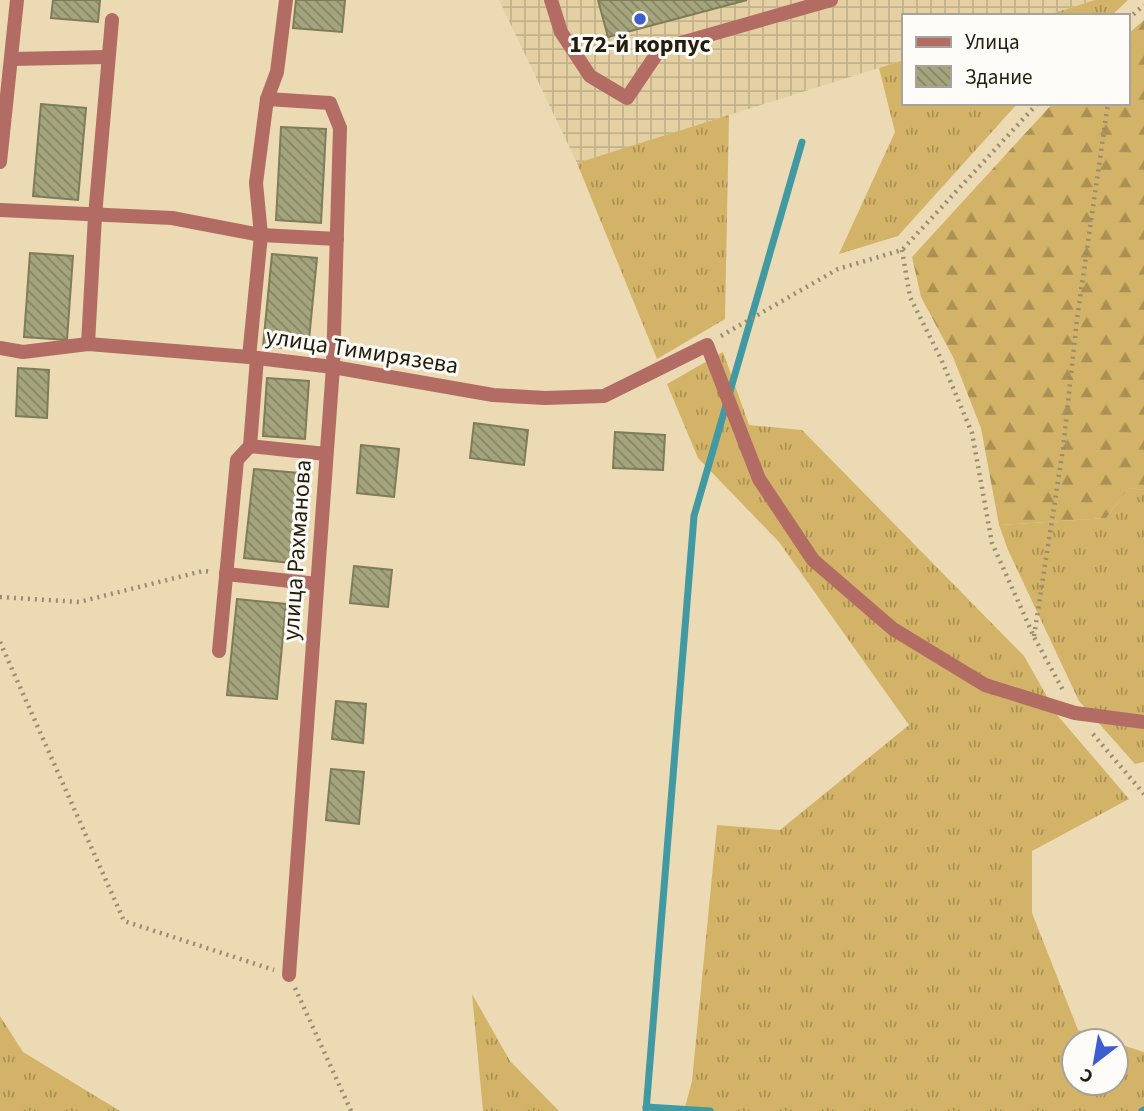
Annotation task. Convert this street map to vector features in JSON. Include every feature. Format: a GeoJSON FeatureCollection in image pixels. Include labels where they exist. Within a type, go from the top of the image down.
{"type":"FeatureCollection","features":[{"type":"Feature","properties":{"kind":"street"},"geometry":{"type":"LineString","coordinates":[[0,162],[17,0]]}},
{"type":"Feature","properties":{"kind":"street"},"geometry":{"type":"LineString","coordinates":[[219,651],[237,460],[250,446],[261,235],[256,183],[267,99],[277,72],[286,0]]}},
{"type":"Feature","properties":{"kind":"street"},"geometry":{"type":"LineString","coordinates":[[551,0],[561,32],[590,76],[627,98],[660,49],[831,0]]}},
{"type":"Feature","properties":{"kind":"street"},"geometry":{"type":"LineString","coordinates":[[88,344],[95,216],[112,20]]}},
{"type":"Feature","properties":{"kind":"street"},"geometry":{"type":"LineString","coordinates":[[11,59],[107,57]]}},
{"type":"Feature","properties":{"kind":"street","name":"улица Рахманова"},"geometry":{"type":"LineString","coordinates":[[267,99],[330,103],[340,128],[332,367],[289,975]]}},
{"type":"Feature","properties":{"kind":"street"},"geometry":{"type":"LineString","coordinates":[[0,210],[172,218],[261,235],[337,239]]}},
{"type":"Feature","properties":{"kind":"street","name":"улица Тимирязева"},"geometry":{"type":"LineString","coordinates":[[0,348],[23,352],[88,344],[253,357],[332,367],[493,395],[545,398],[604,396],[706,345]]}},
{"type":"Feature","properties":{"kind":"street"},"geometry":{"type":"LineString","coordinates":[[706,345],[759,480],[813,560],[893,629],[985,685],[1075,713],[1144,722]]}},
{"type":"Feature","properties":{"kind":"street"},"geometry":{"type":"LineString","coordinates":[[250,446],[326,454]]}},
{"type":"Feature","properties":{"kind":"street"},"geometry":{"type":"LineString","coordinates":[[226,574],[317,584]]}},
{"type":"Feature","properties":{"kind":"path"},"geometry":{"type":"LineString","coordinates":[[1130,17],[1144,5]]}},
{"type":"Feature","properties":{"kind":"path"},"geometry":{"type":"LineString","coordinates":[[706,345],[838,269],[902,250],[1036,105]]}},
{"type":"Feature","properties":{"kind":"path"},"geometry":{"type":"LineString","coordinates":[[1034,636],[1063,449],[1077,319],[1108,105]]}},
{"type":"Feature","properties":{"kind":"path"},"geometry":{"type":"LineString","coordinates":[[902,250],[910,297],[941,359],[972,433],[992,543],[1034,636],[1075,713],[1144,794]]}},
{"type":"Feature","properties":{"kind":"path"},"geometry":{"type":"LineString","coordinates":[[0,597],[79,603],[203,571],[226,574]]}},
{"type":"Feature","properties":{"kind":"path"},"geometry":{"type":"LineString","coordinates":[[0,642],[124,921],[289,975],[351,1111]]}},
{"type":"Feature","properties":{"kind":"shaded area"},"geometry":{"type":"Polygon","coordinates":[[[499,0],[1095,0],[1051,14],[902,14],[902,61],[577,163],[499,0]]]}},
{"type":"Feature","properties":{"kind":"green space"},"geometry":{"type":"Polygon","coordinates":[[[1095,0],[1128,0],[1113,14],[1051,14],[1095,0]]]}},
{"type":"Feature","properties":{"kind":"green space"},"geometry":{"type":"Polygon","coordinates":[[[1144,20],[1144,490],[1129,488],[1106,518],[999,525],[981,428],[953,357],[921,297],[912,257],[1051,105],[1130,105],[1130,32],[1144,20]]]}},
{"type":"Feature","properties":{"kind":"green space"},"geometry":{"type":"Polygon","coordinates":[[[902,61],[902,105],[1016,105],[898,236],[839,254],[895,132],[879,68],[902,61]]]}},
{"type":"Feature","properties":{"kind":"green space"},"geometry":{"type":"Polygon","coordinates":[[[729,115],[725,319],[657,359],[577,163],[729,115]]]}},
{"type":"Feature","properties":{"kind":"green space"},"geometry":{"type":"Polygon","coordinates":[[[723,352],[749,425],[802,430],[1024,656],[1058,716],[1129,799],[1032,851],[1032,913],[1077,1027],[1060,1027],[1060,1097],[1130,1097],[1130,1048],[1144,1052],[1144,1111],[684,1111],[692,1081],[717,825],[780,830],[909,725],[779,542],[698,458],[667,384],[723,352]]]}},
{"type":"Feature","properties":{"kind":"green space"},"geometry":{"type":"Polygon","coordinates":[[[1129,488],[1144,490],[1144,762],[1135,764],[1079,701],[1008,550],[999,525],[1106,518],[1129,488]]]}},
{"type":"Feature","properties":{"kind":"green space"},"geometry":{"type":"Polygon","coordinates":[[[472,994],[510,1061],[559,1111],[483,1111],[472,994]]]}},
{"type":"Feature","properties":{"kind":"green space"},"geometry":{"type":"Polygon","coordinates":[[[0,1016],[23,1052],[120,1111],[0,1111],[0,1016]]]}},
{"type":"Feature","properties":{"kind":"building"},"geometry":{"type":"Polygon","coordinates":[[[53,0],[100,0],[98,22],[51,18],[53,0]]]}},
{"type":"Feature","properties":{"kind":"building"},"geometry":{"type":"Polygon","coordinates":[[[296,0],[345,0],[342,32],[293,28],[296,0]]]}},
{"type":"Feature","properties":{"kind":"building","name":"172-й корпус"},"geometry":{"type":"Polygon","coordinates":[[[598,0],[747,0],[608,37],[598,0]]]}},
{"type":"Feature","properties":{"kind":"building"},"geometry":{"type":"Polygon","coordinates":[[[41,104],[86,108],[78,200],[33,196],[41,104]]]}},
{"type":"Feature","properties":{"kind":"building"},"geometry":{"type":"Polygon","coordinates":[[[281,127],[326,129],[321,223],[276,220],[281,127]]]}},
{"type":"Feature","properties":{"kind":"building"},"geometry":{"type":"Polygon","coordinates":[[[30,253],[73,256],[67,340],[24,337],[30,253]]]}},
{"type":"Feature","properties":{"kind":"building"},"geometry":{"type":"Polygon","coordinates":[[[272,254],[317,258],[308,350],[263,346],[272,254]]]}},
{"type":"Feature","properties":{"kind":"building"},"geometry":{"type":"Polygon","coordinates":[[[18,368],[49,370],[47,418],[16,416],[18,368]]]}},
{"type":"Feature","properties":{"kind":"building"},"geometry":{"type":"Polygon","coordinates":[[[267,378],[309,381],[305,439],[263,436],[267,378]]]}},
{"type":"Feature","properties":{"kind":"building"},"geometry":{"type":"Polygon","coordinates":[[[474,423],[528,430],[524,465],[470,458],[474,423]]]}},
{"type":"Feature","properties":{"kind":"building"},"geometry":{"type":"Polygon","coordinates":[[[615,432],[665,435],[663,470],[613,468],[615,432]]]}},
{"type":"Feature","properties":{"kind":"building"},"geometry":{"type":"Polygon","coordinates":[[[361,445],[399,449],[394,497],[357,493],[361,445]]]}},
{"type":"Feature","properties":{"kind":"building"},"geometry":{"type":"Polygon","coordinates":[[[254,469],[299,473],[290,563],[244,558],[254,469]]]}},
{"type":"Feature","properties":{"kind":"building"},"geometry":{"type":"Polygon","coordinates":[[[354,566],[392,570],[388,607],[350,603],[354,566]]]}},
{"type":"Feature","properties":{"kind":"building"},"geometry":{"type":"Polygon","coordinates":[[[237,599],[286,604],[277,699],[227,695],[237,599]]]}},
{"type":"Feature","properties":{"kind":"building"},"geometry":{"type":"Polygon","coordinates":[[[336,701],[366,704],[363,743],[332,739],[336,701]]]}},
{"type":"Feature","properties":{"kind":"building"},"geometry":{"type":"Polygon","coordinates":[[[331,769],[364,772],[359,824],[326,820],[331,769]]]}},
{"type":"Feature","properties":{"kind":"waterway"},"geometry":{"type":"LineString","coordinates":[[646,1111],[694,516],[802,142]]}},
{"type":"Feature","properties":{"kind":"waterway"},"geometry":{"type":"LineString","coordinates":[[646,1107],[710,1111]]}},
{"type":"Feature","properties":{"kind":"place","name":"172-й корпус"},"geometry":{"type":"Point","coordinates":[640,19]}}]}
